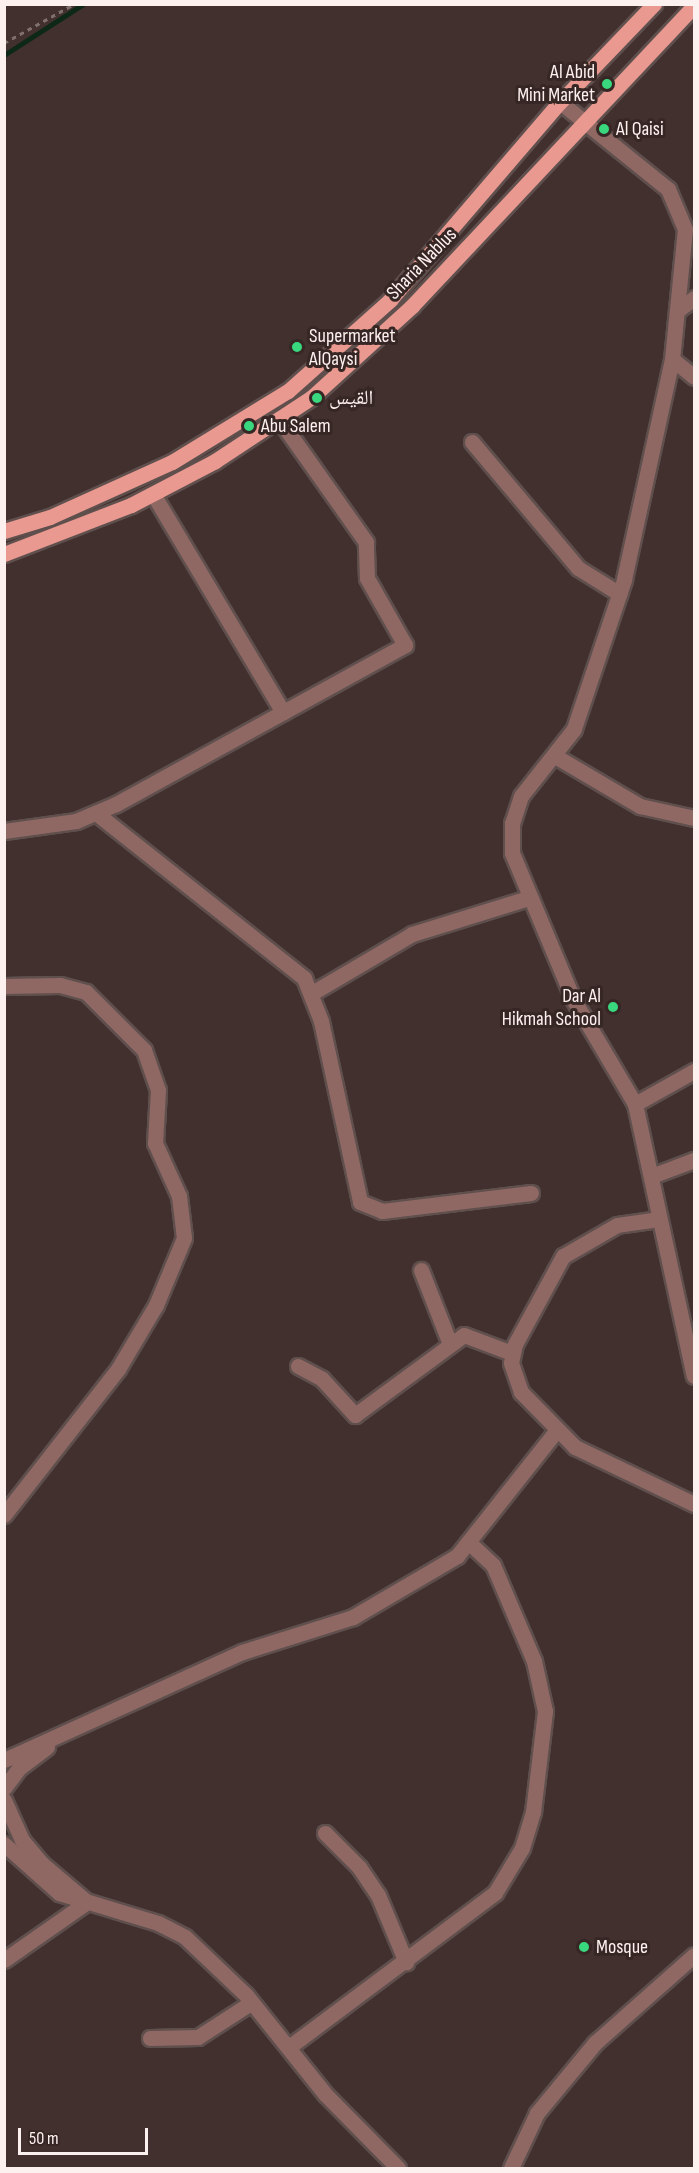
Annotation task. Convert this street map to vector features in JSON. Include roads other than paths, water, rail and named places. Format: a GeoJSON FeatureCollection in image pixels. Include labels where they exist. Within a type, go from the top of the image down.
{"type":"FeatureCollection","features":[{"type":"Feature","properties":{"kind":"main road","name":"Sharia Nablus"},"geometry":{"type":"LineString","coordinates":[[4,531],[50,517],[172,462],[288,391],[390,300],[560,102],[654,4]]}},
{"type":"Feature","properties":{"kind":"main road","name":"Sharia Nablus"},"geometry":{"type":"LineString","coordinates":[[4,554],[62,536],[153,494],[279,419],[348,368],[587,125],[694,6]]}},
{"type":"Feature","properties":{"kind":"street"},"geometry":{"type":"LineString","coordinates":[[560,102],[662,184],[680,208],[685,229],[672,359],[620,594],[574,729],[555,756],[528,783],[512,824],[512,853],[528,898],[573,999],[635,1104],[654,1175],[659,1219],[694,1376]]}},
{"type":"Feature","properties":{"kind":"street"},"geometry":{"type":"LineString","coordinates":[[678,310],[694,298]]}},
{"type":"Feature","properties":{"kind":"street"},"geometry":{"type":"LineString","coordinates":[[672,359],[694,377]]}},
{"type":"Feature","properties":{"kind":"street"},"geometry":{"type":"LineString","coordinates":[[4,831],[76,821],[96,813],[405,645],[367,579],[366,542],[279,419]]}},
{"type":"Feature","properties":{"kind":"street"},"geometry":{"type":"LineString","coordinates":[[472,442],[578,568],[620,594]]}},
{"type":"Feature","properties":{"kind":"street"},"geometry":{"type":"LineString","coordinates":[[153,494],[283,712]]}},
{"type":"Feature","properties":{"kind":"street"},"geometry":{"type":"LineString","coordinates":[[555,756],[640,806],[694,818]]}},
{"type":"Feature","properties":{"kind":"street"},"geometry":{"type":"LineString","coordinates":[[96,813],[230,915],[304,978],[312,993],[360,1202],[381,1211],[531,1193]]}},
{"type":"Feature","properties":{"kind":"street"},"geometry":{"type":"LineString","coordinates":[[312,993],[412,934],[528,898]]}},
{"type":"Feature","properties":{"kind":"street"},"geometry":{"type":"LineString","coordinates":[[4,986],[60,985],[86,992],[144,1050],[158,1090],[155,1143],[178,1196],[184,1238],[156,1305],[118,1369],[77,1415],[36,1481],[4,1515]]}},
{"type":"Feature","properties":{"kind":"street"},"geometry":{"type":"LineString","coordinates":[[635,1104],[694,1071]]}},
{"type":"Feature","properties":{"kind":"street"},"geometry":{"type":"LineString","coordinates":[[654,1175],[694,1160]]}},
{"type":"Feature","properties":{"kind":"street"},"geometry":{"type":"LineString","coordinates":[[659,1219],[617,1225],[563,1256],[512,1353],[521,1392],[557,1430],[586,1454],[694,1504]]}},
{"type":"Feature","properties":{"kind":"street"},"geometry":{"type":"LineString","coordinates":[[421,1270],[450,1344]]}},
{"type":"Feature","properties":{"kind":"street"},"geometry":{"type":"LineString","coordinates":[[298,1366],[322,1379],[355,1415],[464,1335],[512,1353]]}},
{"type":"Feature","properties":{"kind":"street"},"geometry":{"type":"LineString","coordinates":[[4,1760],[242,1652],[353,1617],[457,1556],[557,1430]]}},
{"type":"Feature","properties":{"kind":"street"},"geometry":{"type":"LineString","coordinates":[[289,2047],[406,1962],[495,1893],[522,1848],[535,1801],[545,1711],[534,1661],[493,1565],[468,1542]]}},
{"type":"Feature","properties":{"kind":"street"},"geometry":{"type":"LineString","coordinates":[[4,1788],[19,1768],[90,1719]]}},
{"type":"Feature","properties":{"kind":"street"},"geometry":{"type":"LineString","coordinates":[[4,1800],[11,1821],[34,1856],[87,1902]]}},
{"type":"Feature","properties":{"kind":"street"},"geometry":{"type":"LineString","coordinates":[[325,1833],[359,1866],[378,1895],[406,1962]]}},
{"type":"Feature","properties":{"kind":"street"},"geometry":{"type":"LineString","coordinates":[[4,1844],[45,1884],[87,1902],[185,1937],[252,2002],[325,2094],[398,2169]]}},
{"type":"Feature","properties":{"kind":"street"},"geometry":{"type":"LineString","coordinates":[[4,1960],[87,1902]]}},
{"type":"Feature","properties":{"kind":"street"},"geometry":{"type":"LineString","coordinates":[[511,2169],[537,2113],[595,2043],[694,1955]]}},
{"type":"Feature","properties":{"kind":"street"},"geometry":{"type":"LineString","coordinates":[[150,2038],[198,2037],[252,2002]]}},
{"type":"Feature","properties":{"kind":"waterway"},"geometry":{"type":"LineString","coordinates":[[4,55],[83,4]]}},
{"type":"Feature","properties":{"kind":"place","name":"Al Abid Mini Market"},"geometry":{"type":"Point","coordinates":[607,84]}},
{"type":"Feature","properties":{"kind":"place","name":"Al Qaisi"},"geometry":{"type":"Point","coordinates":[604,129]}},
{"type":"Feature","properties":{"kind":"place","name":"Supermarket AlQaysi"},"geometry":{"type":"Point","coordinates":[297,347]}},
{"type":"Feature","properties":{"kind":"place","name":"القيس"},"geometry":{"type":"Point","coordinates":[317,398]}},
{"type":"Feature","properties":{"kind":"place","name":"Abu Salem"},"geometry":{"type":"Point","coordinates":[249,426]}},
{"type":"Feature","properties":{"kind":"place","name":"Dar Al Hikmah School"},"geometry":{"type":"Point","coordinates":[613,1007]}},
{"type":"Feature","properties":{"kind":"place","name":"Mosque"},"geometry":{"type":"Point","coordinates":[584,1947]}}]}
